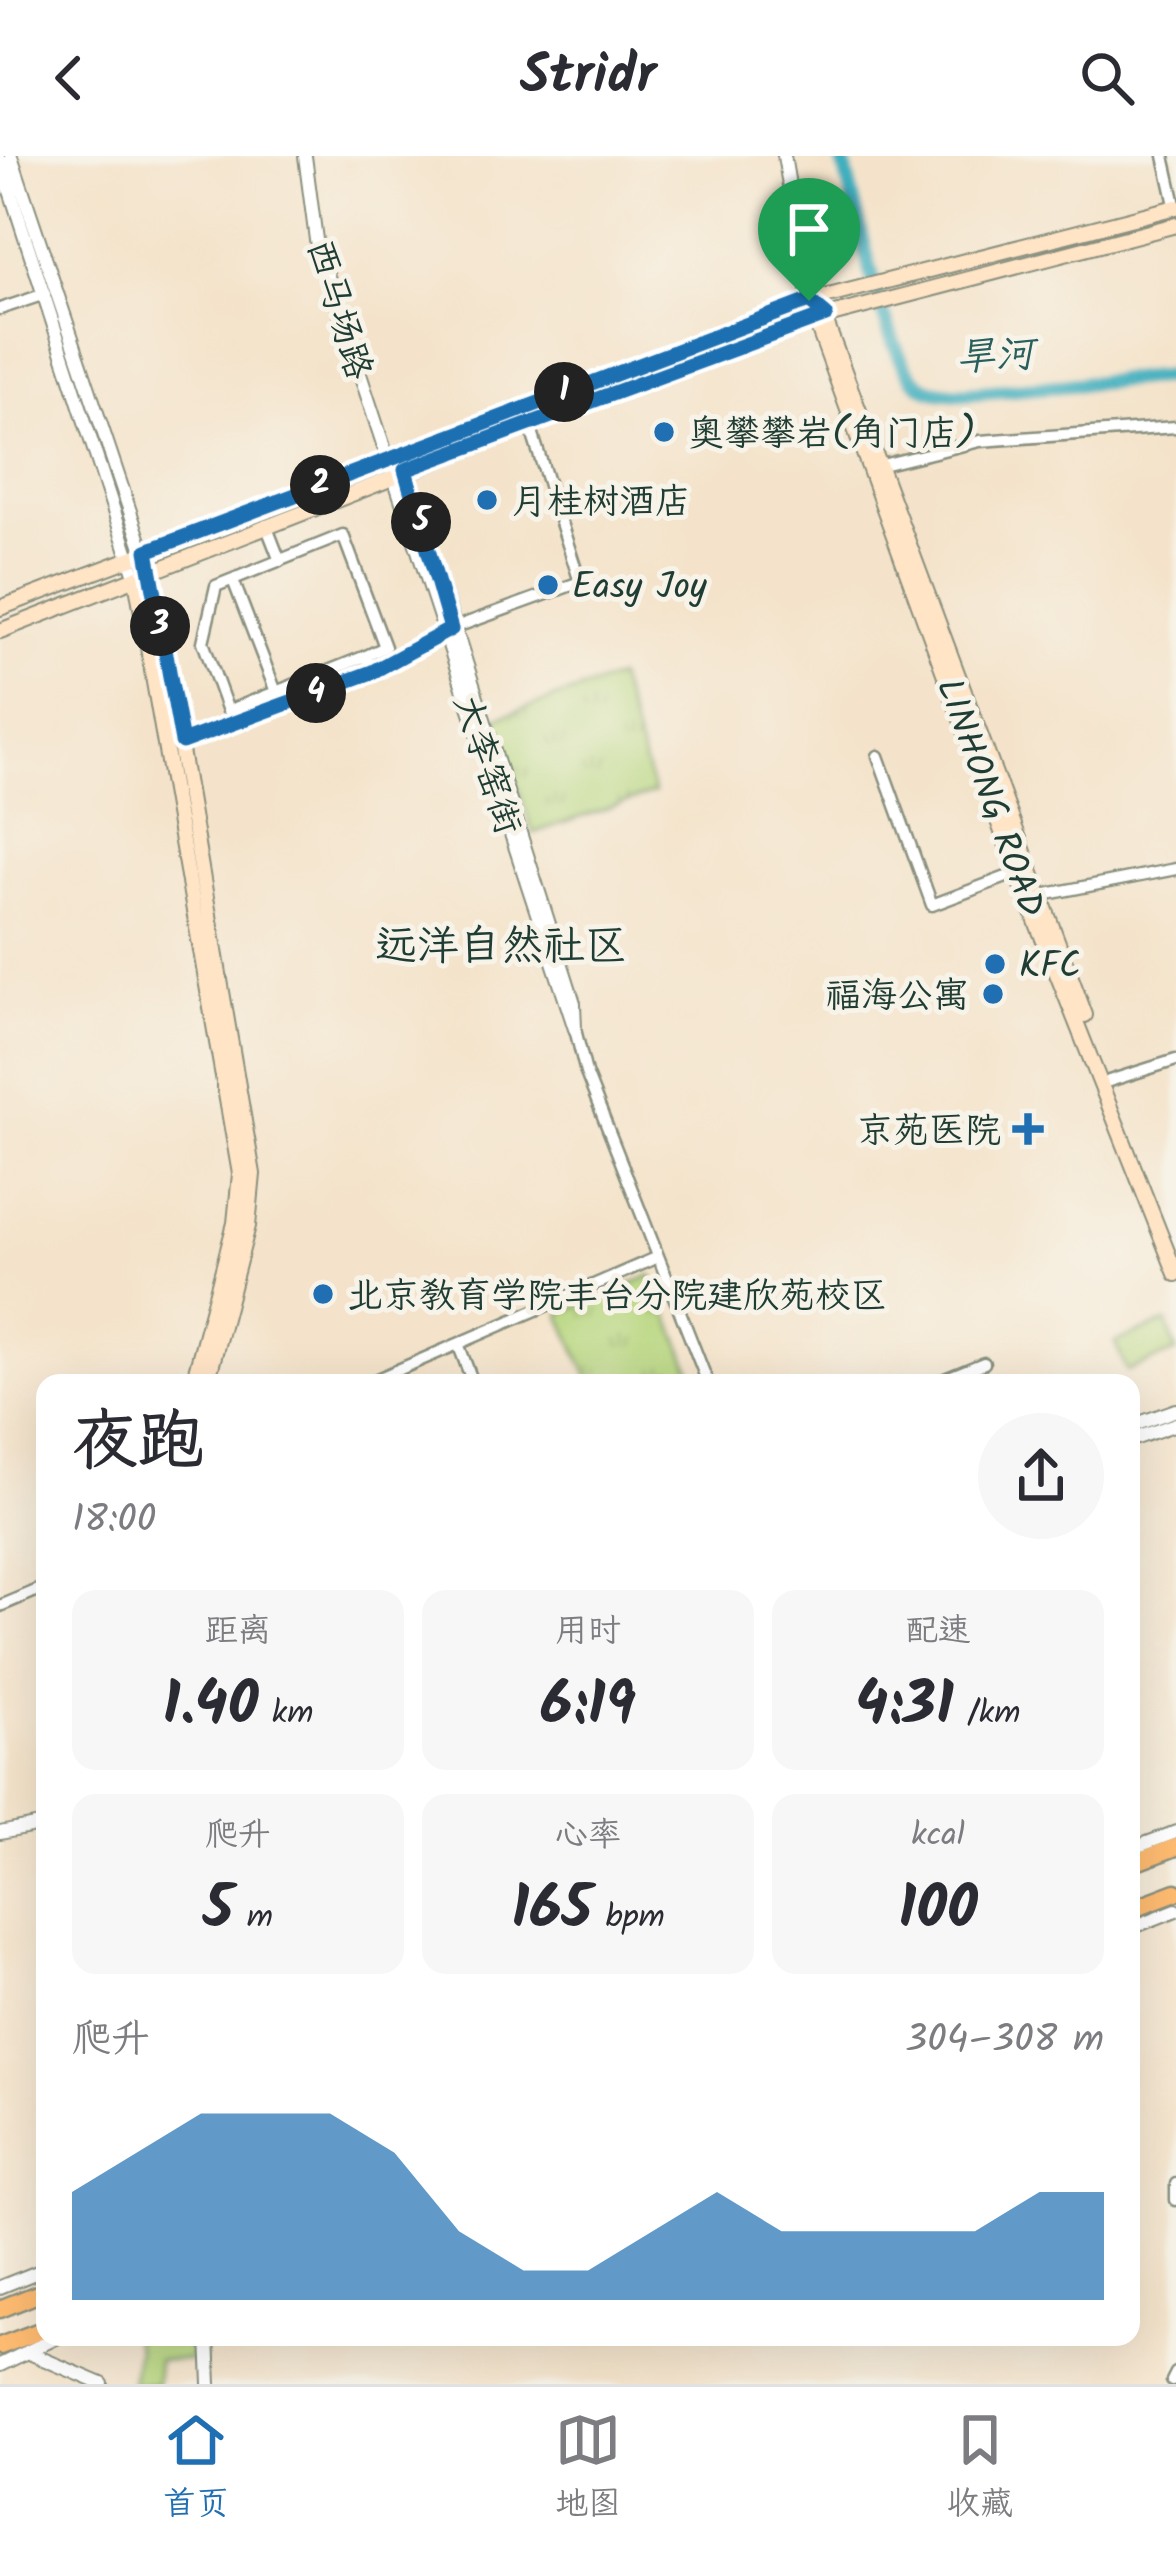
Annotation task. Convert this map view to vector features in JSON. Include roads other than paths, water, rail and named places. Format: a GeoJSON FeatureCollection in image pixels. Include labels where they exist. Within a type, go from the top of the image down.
{"type":"FeatureCollection","features":[{"type":"Feature","properties":{"kind":"highway"},"geometry":{"type":"LineString","coordinates":[[1140,1861],[1176,1847]]}},
{"type":"Feature","properties":{"kind":"highway"},"geometry":{"type":"LineString","coordinates":[[1140,1906],[1176,1892]]}},
{"type":"Feature","properties":{"kind":"highway"},"geometry":{"type":"LineString","coordinates":[[4,2306],[36,2294]]}},
{"type":"Feature","properties":{"kind":"highway"},"geometry":{"type":"LineString","coordinates":[[0,2346],[36,2332]]}},
{"type":"Feature","properties":{"kind":"main road"},"geometry":{"type":"LineString","coordinates":[[0,608],[809,301],[1176,208]]}},
{"type":"Feature","properties":{"kind":"main road"},"geometry":{"type":"LineString","coordinates":[[0,632],[399,473],[820,316],[1176,225]]}},
{"type":"Feature","properties":{"kind":"main road"},"geometry":{"type":"LineString","coordinates":[[809,301],[820,316]]}},
{"type":"Feature","properties":{"kind":"main road","name":"LINHONG ROAD"},"geometry":{"type":"LineString","coordinates":[[820,316],[882,465],[1109,1081],[1176,1249]]}},
{"type":"Feature","properties":{"kind":"main road","name":"LINHONG ROAD"},"geometry":{"type":"LineString","coordinates":[[820,316],[1017,873],[1176,1274]]}},
{"type":"Feature","properties":{"kind":"main road"},"geometry":{"type":"LineString","coordinates":[[143,577],[182,742],[254,1174],[248,1226],[209,1374]]}},
{"type":"Feature","properties":{"kind":"main road"},"geometry":{"type":"LineString","coordinates":[[143,577],[240,1174],[235,1223],[195,1374]]}},
{"type":"Feature","properties":{"kind":"street"},"geometry":{"type":"LineString","coordinates":[[11,156],[147,551],[143,577]]}},
{"type":"Feature","properties":{"kind":"street","name":"西马场路"},"geometry":{"type":"LineString","coordinates":[[305,156],[316,240],[388,459]]}},
{"type":"Feature","properties":{"kind":"street"},"geometry":{"type":"LineString","coordinates":[[784,156],[809,301]]}},
{"type":"Feature","properties":{"kind":"street"},"geometry":{"type":"LineString","coordinates":[[1164,156],[1176,208]]}},
{"type":"Feature","properties":{"kind":"street"},"geometry":{"type":"LineString","coordinates":[[0,160],[130,558],[143,577]]}},
{"type":"Feature","properties":{"kind":"street"},"geometry":{"type":"LineString","coordinates":[[0,309],[45,294]]}},
{"type":"Feature","properties":{"kind":"street"},"geometry":{"type":"LineString","coordinates":[[182,742],[372,672],[448,630],[580,583],[529,423]]}},
{"type":"Feature","properties":{"kind":"street"},"geometry":{"type":"LineString","coordinates":[[882,465],[980,441],[1176,427]]}},
{"type":"Feature","properties":{"kind":"street","name":"大李窑街"},"geometry":{"type":"LineString","coordinates":[[388,459],[399,473],[586,1073],[704,1374]]}},
{"type":"Feature","properties":{"kind":"street"},"geometry":{"type":"LineString","coordinates":[[266,525],[280,560]]}},
{"type":"Feature","properties":{"kind":"street"},"geometry":{"type":"LineString","coordinates":[[343,535],[386,647],[228,711],[203,642],[216,586],[280,560],[343,535]]}},
{"type":"Feature","properties":{"kind":"street"},"geometry":{"type":"LineString","coordinates":[[232,580],[276,692]]}},
{"type":"Feature","properties":{"kind":"street"},"geometry":{"type":"LineString","coordinates":[[366,656],[372,672]]}},
{"type":"Feature","properties":{"kind":"street"},"geometry":{"type":"LineString","coordinates":[[878,756],[932,904],[1017,873]]}},
{"type":"Feature","properties":{"kind":"street"},"geometry":{"type":"LineString","coordinates":[[1042,895],[1176,869]]}},
{"type":"Feature","properties":{"kind":"street"},"geometry":{"type":"LineString","coordinates":[[1109,1081],[1176,1060]]}},
{"type":"Feature","properties":{"kind":"street"},"geometry":{"type":"LineString","coordinates":[[390,1374],[658,1257]]}},
{"type":"Feature","properties":{"kind":"street"},"geometry":{"type":"LineString","coordinates":[[459,1346],[470,1374]]}},
{"type":"Feature","properties":{"kind":"street"},"geometry":{"type":"LineString","coordinates":[[958,1374],[984,1364]]}},
{"type":"Feature","properties":{"kind":"street"},"geometry":{"type":"LineString","coordinates":[[1140,1423],[1176,1410]]}},
{"type":"Feature","properties":{"kind":"street"},"geometry":{"type":"LineString","coordinates":[[1140,1437],[1176,1424]]}},
{"type":"Feature","properties":{"kind":"street"},"geometry":{"type":"LineString","coordinates":[[0,1606],[36,1591]]}},
{"type":"Feature","properties":{"kind":"street"},"geometry":{"type":"LineString","coordinates":[[0,1837],[36,1830]]}},
{"type":"Feature","properties":{"kind":"street"},"geometry":{"type":"LineString","coordinates":[[1140,1846],[1176,1832]]}},
{"type":"Feature","properties":{"kind":"street"},"geometry":{"type":"LineString","coordinates":[[1140,1924],[1176,1910]]}},
{"type":"Feature","properties":{"kind":"street"},"geometry":{"type":"LineString","coordinates":[[1176,2184],[1176,2200]]}},
{"type":"Feature","properties":{"kind":"street"},"geometry":{"type":"LineString","coordinates":[[0,2287],[36,2273]]}},
{"type":"Feature","properties":{"kind":"street"},"geometry":{"type":"LineString","coordinates":[[0,2366],[42,2346]]}},
{"type":"Feature","properties":{"kind":"street"},"geometry":{"type":"LineString","coordinates":[[208,2346],[210,2384]]}},
{"type":"Feature","properties":{"kind":"street"},"geometry":{"type":"LineString","coordinates":[[29,2353],[103,2384]]}},
{"type":"Feature","properties":{"kind":"waterway","name":"旱河"},"geometry":{"type":"LineString","coordinates":[[842,156],[882,309],[904,365],[921,385],[960,394],[1176,376]]}},
{"type":"Feature","properties":{"kind":"place","name":"奥攀攀岩(角门店)"},"geometry":{"type":"Point","coordinates":[664,432]}},
{"type":"Feature","properties":{"kind":"place","name":"月桂树酒店"},"geometry":{"type":"Point","coordinates":[487,500]}},
{"type":"Feature","properties":{"kind":"place","name":"Easy Joy"},"geometry":{"type":"Point","coordinates":[548,585]}},
{"type":"Feature","properties":{"kind":"place","name":"KFC"},"geometry":{"type":"Point","coordinates":[995,964]}},
{"type":"Feature","properties":{"kind":"place","name":"福海公寓"},"geometry":{"type":"Point","coordinates":[993,994]}},
{"type":"Feature","properties":{"kind":"place","name":"京苑医院"},"geometry":{"type":"Point","coordinates":[1028,1129]}},
{"type":"Feature","properties":{"kind":"place","name":"北京教育学院丰台分院建欣苑校区"},"geometry":{"type":"Point","coordinates":[323,1294]}},
{"type":"Feature","properties":{"kind":"district","name":"远洋自然社区"},"geometry":{"type":"Point","coordinates":[501,944]}}]}
